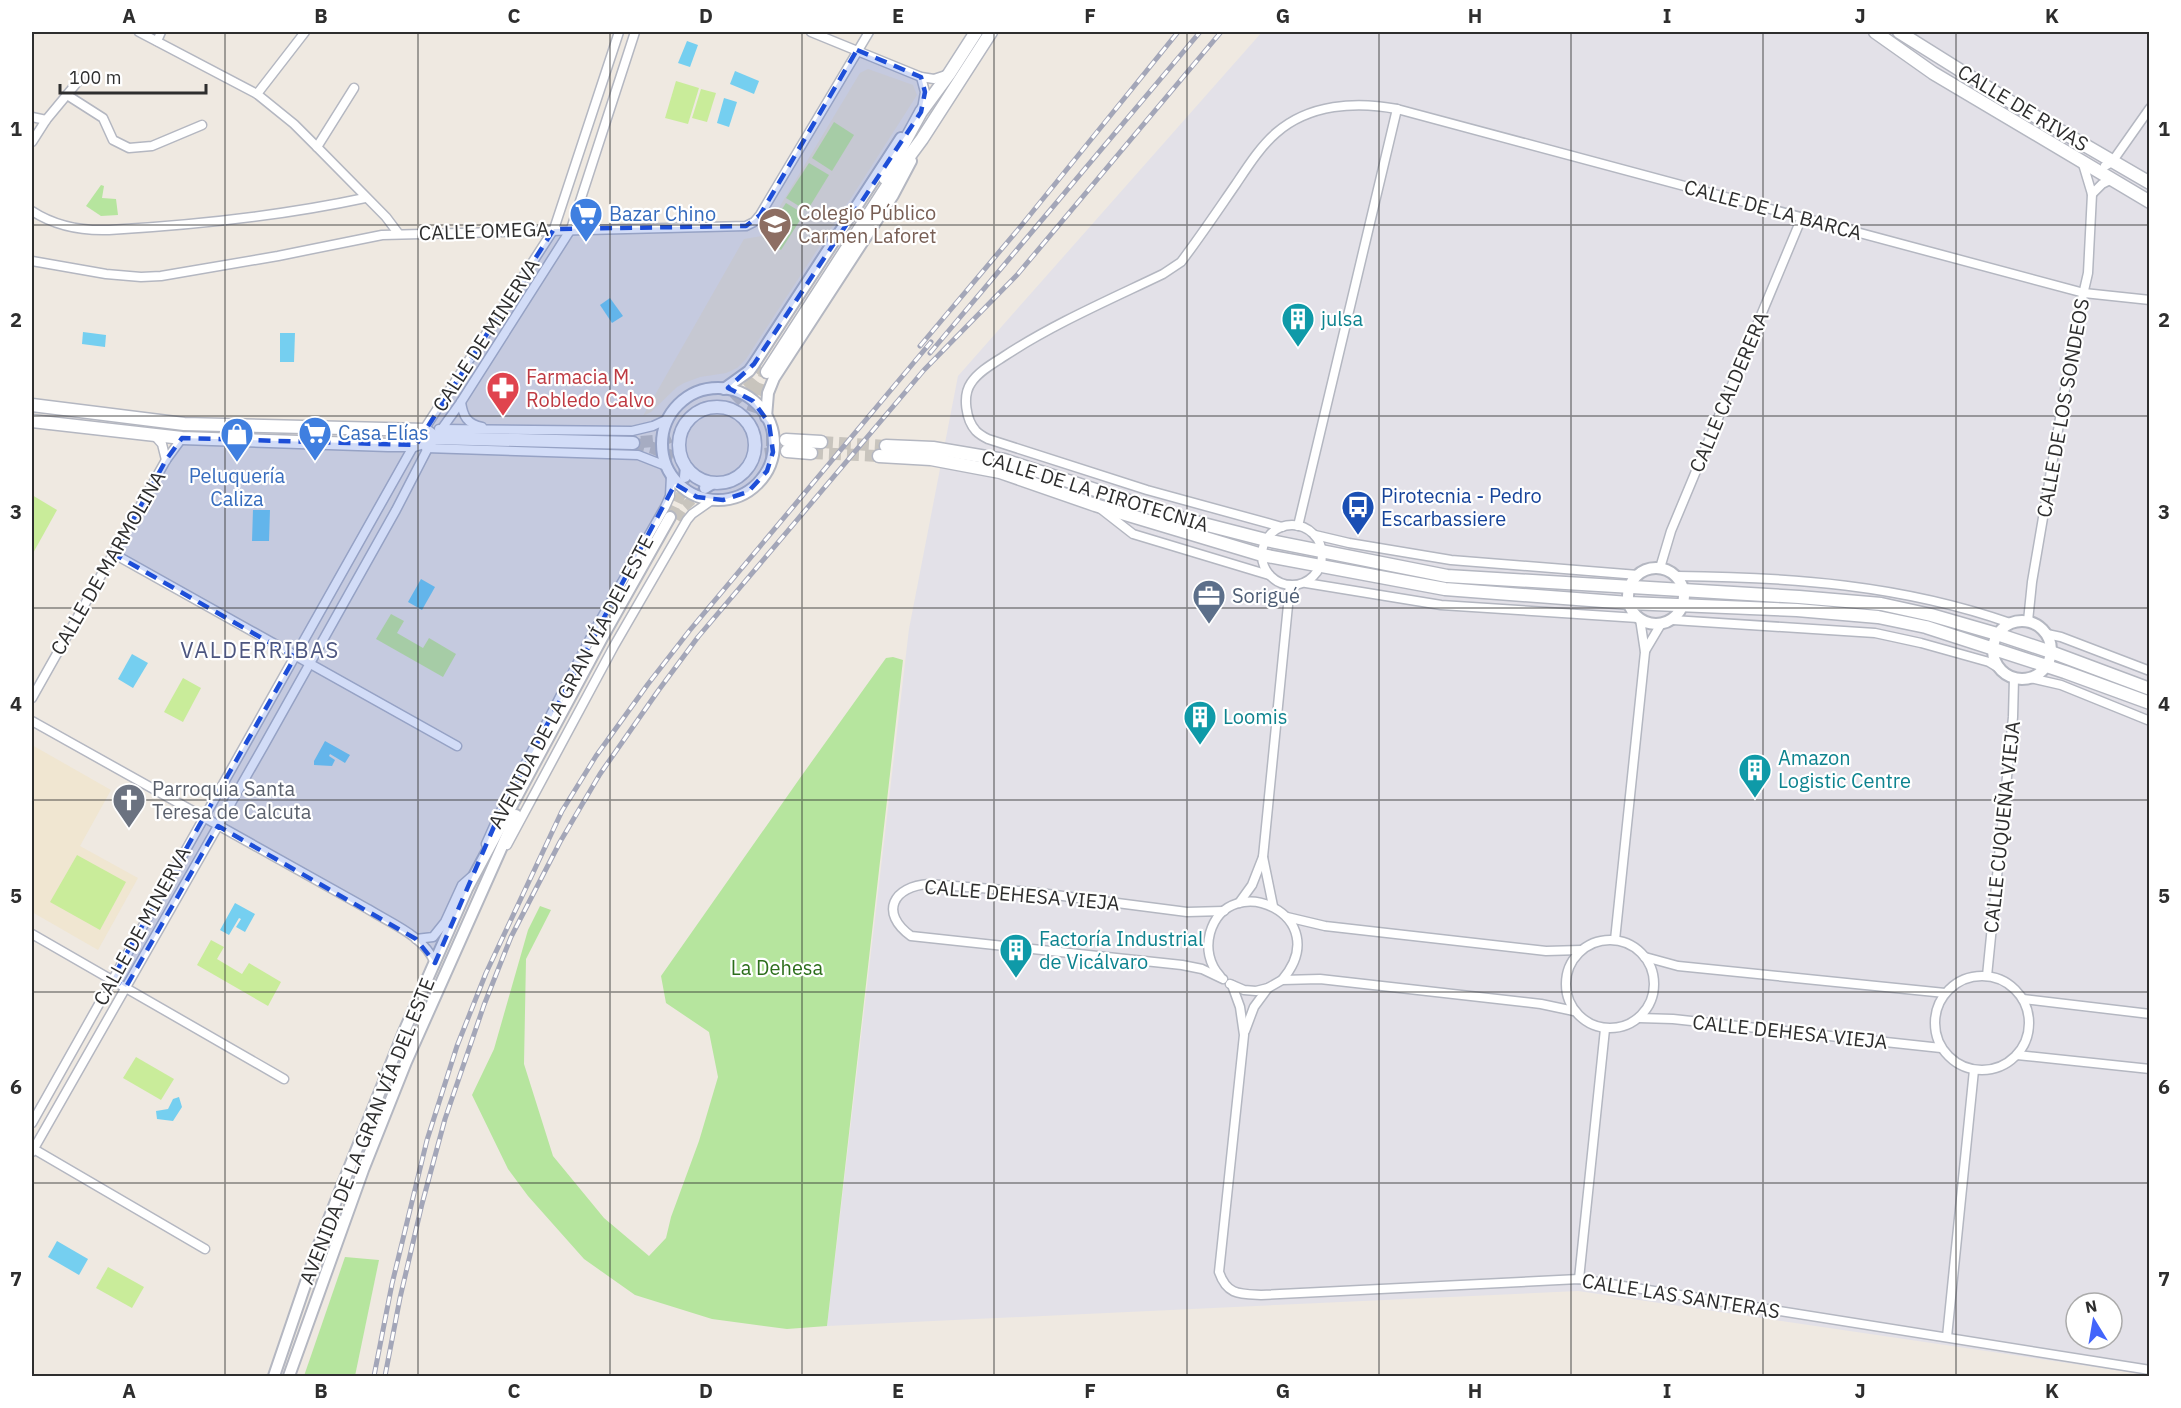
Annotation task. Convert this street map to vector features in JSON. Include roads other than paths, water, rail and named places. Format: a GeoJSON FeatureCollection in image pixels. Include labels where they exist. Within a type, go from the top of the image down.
{"type":"FeatureCollection","features":[{"type":"Feature","properties":{"kind":"main road"},"geometry":{"type":"LineString","coordinates":[[976,32],[921,112],[886,178],[765,370],[888,185],[922,139],[991,32]]}},
{"type":"Feature","properties":{"kind":"main road","name":"CALLE DE RIVAS"},"geometry":{"type":"LineString","coordinates":[[1875,32],[1933,74],[2150,202]]}},
{"type":"Feature","properties":{"kind":"main road","name":"CALLE DE RIVAS"},"geometry":{"type":"LineString","coordinates":[[1899,32],[2108,164]]}},
{"type":"Feature","properties":{"kind":"main road","name":"CALLE DE RIVAS"},"geometry":{"type":"LineString","coordinates":[[2054,146],[2062,140],[2149,183]]}},
{"type":"Feature","properties":{"kind":"main road"},"geometry":{"type":"LineString","coordinates":[[32,405],[184,424],[425,430],[440,433],[633,443]]}},
{"type":"Feature","properties":{"kind":"main road"},"geometry":{"type":"LineString","coordinates":[[672,436],[683,429],[699,412],[729,405],[757,434]]}},
{"type":"Feature","properties":{"kind":"main road"},"geometry":{"type":"LineString","coordinates":[[683,429],[677,467],[709,485],[726,482],[746,470],[753,459],[757,434],[752,412]]}},
{"type":"Feature","properties":{"kind":"main road"},"geometry":{"type":"LineString","coordinates":[[32,421],[183,438],[414,445],[440,433]]}},
{"type":"Feature","properties":{"kind":"main road"},"geometry":{"type":"LineString","coordinates":[[811,453],[787,446],[821,442]]}},
{"type":"Feature","properties":{"kind":"main road","name":"CALLE DE LA PIROTECNIA"},"geometry":{"type":"LineString","coordinates":[[2150,689],[1997,634],[1931,615],[1881,604],[1447,576],[1266,540],[1173,516],[1004,460],[933,448],[882,451],[1000,471],[1095,505],[1262,555],[1444,589],[1629,603],[1797,610],[1878,617],[1926,627],[2150,703]]}},
{"type":"Feature","properties":{"kind":"main road"},"geometry":{"type":"LineString","coordinates":[[753,459],[765,454]]}},
{"type":"Feature","properties":{"kind":"street"},"geometry":{"type":"LineString","coordinates":[[139,32],[258,94],[294,124],[386,217],[398,233]]}},
{"type":"Feature","properties":{"kind":"street"},"geometry":{"type":"LineString","coordinates":[[157,41],[161,32]]}},
{"type":"Feature","properties":{"kind":"street"},"geometry":{"type":"LineString","coordinates":[[258,94],[305,32]]}},
{"type":"Feature","properties":{"kind":"street","name":"CALLE DE MINERVA"},"geometry":{"type":"LineString","coordinates":[[32,1123],[414,445],[554,229],[619,32]]}},
{"type":"Feature","properties":{"kind":"street","name":"CALLE DE MINERVA"},"geometry":{"type":"LineString","coordinates":[[32,1150],[218,826],[396,510],[428,448],[461,402],[571,229],[635,32]]}},
{"type":"Feature","properties":{"kind":"street"},"geometry":{"type":"LineString","coordinates":[[811,32],[921,77],[934,79],[949,74]]}},
{"type":"Feature","properties":{"kind":"street","name":"CALLE OMEGA"},"geometry":{"type":"LineString","coordinates":[[32,261],[106,274],[141,277],[161,276],[278,256],[370,236],[398,233],[737,227],[754,222],[869,32]]}},
{"type":"Feature","properties":{"kind":"street"},"geometry":{"type":"LineString","coordinates":[[724,389],[743,376],[754,364],[906,130],[921,112],[925,92],[921,77]]}},
{"type":"Feature","properties":{"kind":"street"},"geometry":{"type":"LineString","coordinates":[[32,142],[46,120],[80,80]]}},
{"type":"Feature","properties":{"kind":"street"},"geometry":{"type":"LineString","coordinates":[[317,147],[354,88]]}},
{"type":"Feature","properties":{"kind":"street"},"geometry":{"type":"LineString","coordinates":[[67,95],[103,118],[113,140],[129,148],[152,146],[202,125]]}},
{"type":"Feature","properties":{"kind":"street","name":"CALLE DE LA BARCA"},"geometry":{"type":"LineString","coordinates":[[1007,446],[977,432],[967,412],[966,398],[970,384],[981,372],[1023,344],[1163,274],[1181,262],[1257,154],[1276,133],[1301,116],[1345,105],[1361,104],[1397,110],[2084,294],[2150,300]]}},
{"type":"Feature","properties":{"kind":"street"},"geometry":{"type":"LineString","coordinates":[[2108,164],[2150,108]]}},
{"type":"Feature","properties":{"kind":"street"},"geometry":{"type":"LineString","coordinates":[[1397,110],[1298,526],[1315,535],[1349,543],[1451,560],[1638,575]]}},
{"type":"Feature","properties":{"kind":"street"},"geometry":{"type":"LineString","coordinates":[[32,117],[46,120]]}},
{"type":"Feature","properties":{"kind":"street"},"geometry":{"type":"LineString","coordinates":[[766,417],[768,393],[774,378],[893,195],[922,139]]}},
{"type":"Feature","properties":{"kind":"street","name":"CALLE DE LOS SONDEOS"},"geometry":{"type":"LineString","coordinates":[[2028,621],[2032,582],[2076,325],[2088,273],[2092,195],[2083,164]]}},
{"type":"Feature","properties":{"kind":"street"},"geometry":{"type":"LineString","coordinates":[[2092,195],[2102,184],[2110,180]]}},
{"type":"Feature","properties":{"kind":"street"},"geometry":{"type":"LineString","coordinates":[[32,211],[59,225],[92,231],[246,219],[365,198]]}},
{"type":"Feature","properties":{"kind":"street","name":"CALLE CALDERERA"},"geometry":{"type":"LineString","coordinates":[[1660,568],[1671,531],[1802,217]]}},
{"type":"Feature","properties":{"kind":"street"},"geometry":{"type":"LineString","coordinates":[[724,389],[747,397],[759,407],[766,417],[772,430],[774,444],[770,465],[753,488],[738,496],[723,500],[712,500],[687,491],[677,467],[662,443],[668,419],[676,407],[693,394],[706,390],[724,389]]}},
{"type":"Feature","properties":{"kind":"street","name":"CALLE DE MINERVA"},"geometry":{"type":"LineString","coordinates":[[461,402],[465,419],[474,425],[491,429]]}},
{"type":"Feature","properties":{"kind":"street"},"geometry":{"type":"LineString","coordinates":[[440,433],[491,429],[632,431],[653,426],[668,419]]}},
{"type":"Feature","properties":{"kind":"street","name":"CALLE DE MARMOLINA"},"geometry":{"type":"LineString","coordinates":[[155,436],[162,444],[166,460]]}},
{"type":"Feature","properties":{"kind":"street","name":"CALLE DE MARMOLINA"},"geometry":{"type":"LineString","coordinates":[[32,698],[166,460],[183,438]]}},
{"type":"Feature","properties":{"kind":"street"},"geometry":{"type":"LineString","coordinates":[[414,445],[428,448],[638,455],[677,467]]}},
{"type":"Feature","properties":{"kind":"street","name":"CALLE DE LA PIROTECNIA"},"geometry":{"type":"LineString","coordinates":[[1007,446],[1147,490],[1282,527],[1298,526]]}},
{"type":"Feature","properties":{"kind":"street","name":"AVENIDA DE LA GRAN VÍA DEL ESTE"},"geometry":{"type":"LineString","coordinates":[[274,1377],[318,1247],[403,1034],[499,815],[593,633],[665,507],[677,467]]}},
{"type":"Feature","properties":{"kind":"street","name":"AVENIDA DE LA GRAN VÍA DEL ESTE"},"geometry":{"type":"LineString","coordinates":[[479,895],[651,581],[687,520],[712,500]]}},
{"type":"Feature","properties":{"kind":"street","name":"CALLE DE LA PIROTECNIA"},"geometry":{"type":"LineString","coordinates":[[1095,505],[1133,534],[1269,575],[1278,582],[1290,585]]}},
{"type":"Feature","properties":{"kind":"street","name":"AVENIDA DE LA GRAN VÍA DEL ESTE"},"geometry":{"type":"LineString","coordinates":[[289,1377],[363,1170],[393,1094],[479,895],[512,822],[580,689],[673,518],[602,638],[467,889]]}},
{"type":"Feature","properties":{"kind":"street"},"geometry":{"type":"LineString","coordinates":[[1269,575],[1262,555],[1266,540],[1282,527]]}},
{"type":"Feature","properties":{"kind":"street"},"geometry":{"type":"LineString","coordinates":[[1306,583],[1320,567],[1323,551],[1315,535]]}},
{"type":"Feature","properties":{"kind":"street"},"geometry":{"type":"LineString","coordinates":[[114,554],[457,746]]}},
{"type":"Feature","properties":{"kind":"street"},"geometry":{"type":"LineString","coordinates":[[1615,940],[1645,652],[1639,619],[1629,603],[1630,587],[1638,575],[1660,568],[1677,576],[1801,580],[1884,590],[1934,600],[2010,623],[2028,621],[2040,627],[2047,634],[2051,652],[2046,666],[2030,678]]}},
{"type":"Feature","properties":{"kind":"street"},"geometry":{"type":"LineString","coordinates":[[1672,620],[1683,606],[1684,591],[1677,576]]}},
{"type":"Feature","properties":{"kind":"street"},"geometry":{"type":"LineString","coordinates":[[1239,903],[1252,885],[1263,857],[1290,585],[1306,583],[1441,605],[1639,619],[1649,624],[1661,624],[1672,620],[1875,633],[1989,662],[2014,678],[2030,678],[2061,685],[2150,721]]}},
{"type":"Feature","properties":{"kind":"street"},"geometry":{"type":"LineString","coordinates":[[1999,668],[1993,650],[1997,634],[2010,623]]}},
{"type":"Feature","properties":{"kind":"street"},"geometry":{"type":"LineString","coordinates":[[1645,652],[1661,624]]}},
{"type":"Feature","properties":{"kind":"street"},"geometry":{"type":"LineString","coordinates":[[2047,634],[2061,637],[2150,671]]}},
{"type":"Feature","properties":{"kind":"street","name":"CALLE CUQUEÑA VIEJA"},"geometry":{"type":"LineString","coordinates":[[1987,976],[2012,728],[2014,678]]}},
{"type":"Feature","properties":{"kind":"street"},"geometry":{"type":"LineString","coordinates":[[32,721],[368,909],[426,946],[435,963]]}},
{"type":"Feature","properties":{"kind":"street"},"geometry":{"type":"LineString","coordinates":[[1263,857],[1273,906]]}},
{"type":"Feature","properties":{"kind":"street"},"geometry":{"type":"LineString","coordinates":[[416,939],[433,937],[445,922],[462,885],[473,874]]}},
{"type":"Feature","properties":{"kind":"street","name":"CALLE DEHESA VIEJA"},"geometry":{"type":"LineString","coordinates":[[1223,979],[1202,969],[1182,965],[911,936],[901,929],[895,920],[893,907],[902,891],[915,885],[929,884],[1032,892],[1187,912],[1224,911]]}},
{"type":"Feature","properties":{"kind":"street"},"geometry":{"type":"LineString","coordinates":[[1250,901],[1273,906],[1287,917],[1298,943],[1291,970],[1282,980],[1268,988],[1256,991],[1244,990],[1232,985],[1216,971],[1208,951],[1211,929],[1224,911],[1239,903],[1250,901]]}},
{"type":"Feature","properties":{"kind":"street"},"geometry":{"type":"LineString","coordinates":[[1287,917],[1324,926],[1546,951],[1581,950]]}},
{"type":"Feature","properties":{"kind":"street"},"geometry":{"type":"LineString","coordinates":[[32,934],[284,1079]]}},
{"type":"Feature","properties":{"kind":"street"},"geometry":{"type":"LineString","coordinates":[[1615,940],[1637,948],[1652,969],[1655,982],[1648,1008],[1639,1018],[1623,1027],[1605,1029],[1593,1026],[1574,1011],[1567,999],[1566,979],[1572,960],[1581,950],[1592,943],[1615,940]]}},
{"type":"Feature","properties":{"kind":"street"},"geometry":{"type":"LineString","coordinates":[[1645,957],[1678,966],[1945,993]]}},
{"type":"Feature","properties":{"kind":"street"},"geometry":{"type":"LineString","coordinates":[[1972,976],[1987,976],[2008,984],[2023,999],[2029,1013],[2029,1028],[2025,1042],[2017,1055],[2005,1065],[1990,1070],[1974,1070],[1950,1059],[1941,1048],[1934,1020],[1938,1005],[1945,993],[1957,982],[1972,976]]}},
{"type":"Feature","properties":{"kind":"street"},"geometry":{"type":"LineString","coordinates":[[1282,980],[1331,980],[1541,1004],[1574,1011]]}},
{"type":"Feature","properties":{"kind":"street"},"geometry":{"type":"LineString","coordinates":[[1232,985],[1240,1007],[1244,1035]]}},
{"type":"Feature","properties":{"kind":"street"},"geometry":{"type":"LineString","coordinates":[[1244,1035],[1254,1007],[1268,988]]}},
{"type":"Feature","properties":{"kind":"street"},"geometry":{"type":"LineString","coordinates":[[2023,999],[2150,1014]]}},
{"type":"Feature","properties":{"kind":"street","name":"CALLE DEHESA VIEJA"},"geometry":{"type":"LineString","coordinates":[[1639,1018],[1673,1019],[1941,1048]]}},
{"type":"Feature","properties":{"kind":"street"},"geometry":{"type":"LineString","coordinates":[[1579,1279],[1605,1029]]}},
{"type":"Feature","properties":{"kind":"street","name":"CALLE LAS SANTERAS"},"geometry":{"type":"LineString","coordinates":[[1244,1035],[1219,1272],[1223,1283],[1229,1290],[1261,1295],[1579,1279],[2150,1370]]}},
{"type":"Feature","properties":{"kind":"street"},"geometry":{"type":"LineString","coordinates":[[2017,1055],[2150,1069]]}},
{"type":"Feature","properties":{"kind":"street"},"geometry":{"type":"LineString","coordinates":[[1947,1337],[1974,1070]]}},
{"type":"Feature","properties":{"kind":"street"},"geometry":{"type":"LineString","coordinates":[[32,1150],[205,1249]]}},
{"type":"Feature","properties":{"kind":"water"},"geometry":{"type":"Polygon","coordinates":[[[687,41],[698,45],[690,67],[678,63],[687,41]]]}},
{"type":"Feature","properties":{"kind":"water"},"geometry":{"type":"Polygon","coordinates":[[[735,71],[759,81],[754,94],[730,84],[735,71]]]}},
{"type":"Feature","properties":{"kind":"water"},"geometry":{"type":"Polygon","coordinates":[[[724,98],[737,102],[729,127],[717,123],[724,98]]]}},
{"type":"Feature","properties":{"kind":"water"},"geometry":{"type":"Polygon","coordinates":[[[610,298],[623,316],[612,323],[600,305],[610,298]]]}},
{"type":"Feature","properties":{"kind":"water"},"geometry":{"type":"Polygon","coordinates":[[[83,332],[106,335],[105,347],[82,344],[83,332]]]}},
{"type":"Feature","properties":{"kind":"water"},"geometry":{"type":"Polygon","coordinates":[[[280,333],[295,333],[294,362],[280,362],[280,333]]]}},
{"type":"Feature","properties":{"kind":"water"},"geometry":{"type":"Polygon","coordinates":[[[253,510],[270,510],[269,541],[252,541],[253,510]]]}},
{"type":"Feature","properties":{"kind":"water"},"geometry":{"type":"Polygon","coordinates":[[[421,579],[435,587],[422,610],[408,602],[421,579]]]}},
{"type":"Feature","properties":{"kind":"water"},"geometry":{"type":"Polygon","coordinates":[[[132,654],[148,663],[133,688],[118,679],[132,654]]]}},
{"type":"Feature","properties":{"kind":"water"},"geometry":{"type":"Polygon","coordinates":[[[325,741],[350,755],[345,763],[330,754],[329,756],[335,760],[332,766],[314,765],[325,741]]]}},
{"type":"Feature","properties":{"kind":"water"},"geometry":{"type":"Polygon","coordinates":[[[235,903],[255,914],[245,932],[236,927],[241,919],[239,918],[229,935],[220,930],[235,903]]]}},
{"type":"Feature","properties":{"kind":"water"},"geometry":{"type":"Polygon","coordinates":[[[179,1097],[182,1107],[173,1121],[157,1119],[156,1111],[168,1109],[173,1099],[179,1097]]]}},
{"type":"Feature","properties":{"kind":"water"},"geometry":{"type":"Polygon","coordinates":[[[57,1241],[88,1259],[79,1275],[48,1257],[57,1241]]]}},
{"type":"Feature","properties":{"kind":"tunnel"},"geometry":{"type":"LineString","coordinates":[[734,401],[764,369]]}},
{"type":"Feature","properties":{"kind":"tunnel"},"geometry":{"type":"LineString","coordinates":[[752,412],[764,377]]}},
{"type":"Feature","properties":{"kind":"tunnel"},"geometry":{"type":"LineString","coordinates":[[641,442],[663,440],[672,436]]}},
{"type":"Feature","properties":{"kind":"tunnel"},"geometry":{"type":"LineString","coordinates":[[766,440],[786,440]]}},
{"type":"Feature","properties":{"kind":"tunnel"},"geometry":{"type":"LineString","coordinates":[[821,442],[886,446]]}},
{"type":"Feature","properties":{"kind":"tunnel"},"geometry":{"type":"LineString","coordinates":[[633,443],[653,448],[673,457]]}},
{"type":"Feature","properties":{"kind":"tunnel"},"geometry":{"type":"LineString","coordinates":[[765,454],[787,451]]}},
{"type":"Feature","properties":{"kind":"tunnel"},"geometry":{"type":"LineString","coordinates":[[811,453],[879,456]]}},
{"type":"Feature","properties":{"kind":"tunnel"},"geometry":{"type":"LineString","coordinates":[[671,516],[680,497],[685,477]]}},
{"type":"Feature","properties":{"kind":"tunnel"},"geometry":{"type":"LineString","coordinates":[[676,519],[683,508],[705,488]]}},
{"type":"Feature","properties":{"kind":"railway"},"geometry":{"type":"LineString","coordinates":[[920,346],[1021,226],[1178,32]]}},
{"type":"Feature","properties":{"kind":"railway"},"geometry":{"type":"LineString","coordinates":[[930,353],[1200,32]]}},
{"type":"Feature","properties":{"kind":"railway"},"geometry":{"type":"LineString","coordinates":[[385,1376],[422,1204],[445,1119],[484,1005],[511,937],[560,842],[600,774],[698,637],[924,370],[1017,275],[1221,32]]}},
{"type":"Feature","properties":{"kind":"railway"},"geometry":{"type":"LineString","coordinates":[[374,1376],[392,1284],[427,1140],[457,1046],[486,973],[562,811],[596,756],[690,630],[931,342]]}},
{"type":"Feature","properties":{"kind":"place","name":"Bazar Chino"},"geometry":{"type":"Point","coordinates":[586,243]}},
{"type":"Feature","properties":{"kind":"place","name":"Colegio Público Carmen Laforet"},"geometry":{"type":"Point","coordinates":[775,253]}},
{"type":"Feature","properties":{"kind":"place","name":"julsa"},"geometry":{"type":"Point","coordinates":[1298,348]}},
{"type":"Feature","properties":{"kind":"place","name":"Farmacia M. Robledo Calvo"},"geometry":{"type":"Point","coordinates":[503,417]}},
{"type":"Feature","properties":{"kind":"place","name":"Casa Elías"},"geometry":{"type":"Point","coordinates":[315,462]}},
{"type":"Feature","properties":{"kind":"place","name":"Peluquería Caliza"},"geometry":{"type":"Point","coordinates":[237,463]}},
{"type":"Feature","properties":{"kind":"place","name":"Pirotecnia - Pedro Escarbassiere"},"geometry":{"type":"Point","coordinates":[1358,536]}},
{"type":"Feature","properties":{"kind":"place","name":"Sorigué"},"geometry":{"type":"Point","coordinates":[1209,625]}},
{"type":"Feature","properties":{"kind":"place","name":"Loomis"},"geometry":{"type":"Point","coordinates":[1200,746]}},
{"type":"Feature","properties":{"kind":"place","name":"Amazon Logistic Centre"},"geometry":{"type":"Point","coordinates":[1755,799]}},
{"type":"Feature","properties":{"kind":"place","name":"Parroquia Santa Teresa de Calcuta"},"geometry":{"type":"Point","coordinates":[129,829]}},
{"type":"Feature","properties":{"kind":"place","name":"Factoría Industrial de Vicálvaro"},"geometry":{"type":"Point","coordinates":[1016,979]}},
{"type":"Feature","properties":{"kind":"district","name":"VALDERRIBAS"},"geometry":{"type":"Point","coordinates":[260,650]}},
{"type":"Feature","properties":{"kind":"park label","name":"La Dehesa"},"geometry":{"type":"Point","coordinates":[777,968]}}]}
